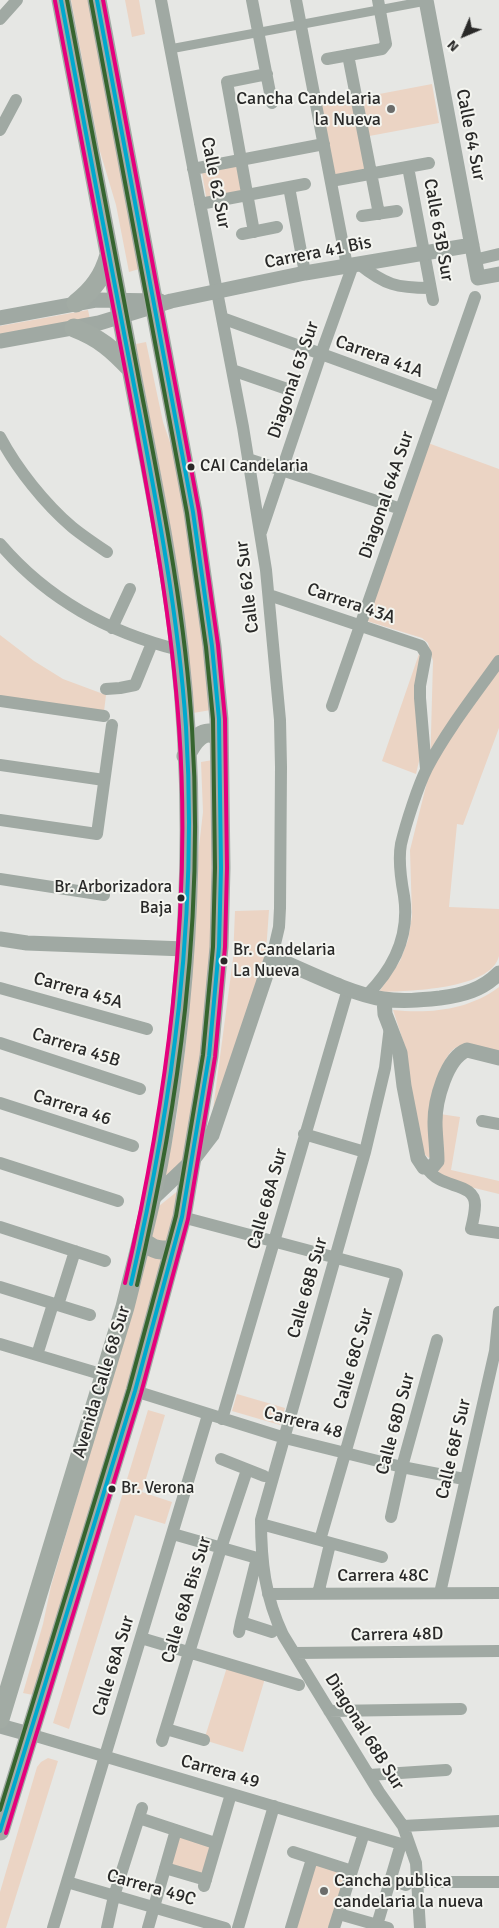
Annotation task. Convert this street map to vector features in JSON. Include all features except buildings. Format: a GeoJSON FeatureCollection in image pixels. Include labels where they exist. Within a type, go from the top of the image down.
{"type":"FeatureCollection","features":[{"type":"Feature","properties":{"kind":"main road","name":"Avenida Calle 68 Sur"},"geometry":{"type":"LineString","coordinates":[[0,1719],[104,1375],[142,1241],[165,1128],[175,1056],[185,949],[188,848],[186,756],[179,650],[165,552],[61,0]]}},
{"type":"Feature","properties":{"kind":"main road","name":"Avenida Calle 68 Sur"},"geometry":{"type":"LineString","coordinates":[[0,1831],[135,1391],[182,1217],[209,1056],[220,947],[219,738],[212,646],[160,303],[96,0]]}},
{"type":"Feature","properties":{"kind":"main road"},"geometry":{"type":"LineString","coordinates":[[76,303],[99,280],[106,266],[109,254]]}},
{"type":"Feature","properties":{"kind":"main road"},"geometry":{"type":"LineString","coordinates":[[74,328],[93,335],[106,344],[131,370]]}},
{"type":"Feature","properties":{"kind":"main road"},"geometry":{"type":"LineString","coordinates":[[186,756],[192,745],[204,734],[211,733],[219,738]]}},
{"type":"Feature","properties":{"kind":"main road"},"geometry":{"type":"LineString","coordinates":[[142,1241],[149,1247],[157,1250],[166,1251],[174,1248]]}},
{"type":"Feature","properties":{"kind":"main road"},"geometry":{"type":"LineString","coordinates":[[0,1690],[15,1671]]}},
{"type":"Feature","properties":{"kind":"street"},"geometry":{"type":"LineString","coordinates":[[0,19],[17,0]]}},
{"type":"Feature","properties":{"kind":"street","name":"Calle 62 Sur"},"geometry":{"type":"LineString","coordinates":[[150,1200],[206,1146],[218,1121],[272,957],[279,927],[280,908],[281,767],[277,680],[269,595],[261,535],[232,370],[161,0]]}},
{"type":"Feature","properties":{"kind":"street"},"geometry":{"type":"LineString","coordinates":[[252,0],[272,103]]}},
{"type":"Feature","properties":{"kind":"street"},"geometry":{"type":"LineString","coordinates":[[296,0],[331,181],[353,265]]}},
{"type":"Feature","properties":{"kind":"street"},"geometry":{"type":"LineString","coordinates":[[170,49],[300,24],[379,5],[426,0]]}},
{"type":"Feature","properties":{"kind":"street","name":"Calle 64 Sur"},"geometry":{"type":"LineString","coordinates":[[426,0],[478,278],[499,274]]}},
{"type":"Feature","properties":{"kind":"street"},"geometry":{"type":"LineString","coordinates":[[327,59],[382,49],[384,47],[386,44],[379,5]]}},
{"type":"Feature","properties":{"kind":"street"},"geometry":{"type":"LineString","coordinates":[[348,55],[379,214]]}},
{"type":"Feature","properties":{"kind":"street"},"geometry":{"type":"LineString","coordinates":[[267,74],[228,81],[247,195],[248,233],[277,227]]}},
{"type":"Feature","properties":{"kind":"street"},"geometry":{"type":"LineString","coordinates":[[0,130],[16,100]]}},
{"type":"Feature","properties":{"kind":"street"},"geometry":{"type":"LineString","coordinates":[[193,169],[324,144]]}},
{"type":"Feature","properties":{"kind":"street"},"geometry":{"type":"LineString","coordinates":[[331,181],[429,163]]}},
{"type":"Feature","properties":{"kind":"street","name":"Calle 63B Sur"},"geometry":{"type":"LineString","coordinates":[[353,265],[386,283],[413,288],[431,294],[408,167]]}},
{"type":"Feature","properties":{"kind":"street"},"geometry":{"type":"LineString","coordinates":[[200,204],[305,184]]}},
{"type":"Feature","properties":{"kind":"street"},"geometry":{"type":"LineString","coordinates":[[289,187],[305,273]]}},
{"type":"Feature","properties":{"kind":"street"},"geometry":{"type":"LineString","coordinates":[[362,216],[397,211]]}},
{"type":"Feature","properties":{"kind":"street"},"geometry":{"type":"LineString","coordinates":[[473,252],[499,254]]}},
{"type":"Feature","properties":{"kind":"street","name":"Carrera 41 Bis"},"geometry":{"type":"LineString","coordinates":[[120,308],[160,303],[305,273],[424,253],[473,252]]}},
{"type":"Feature","properties":{"kind":"street","name":"Diagonal 63 Sur"},"geometry":{"type":"LineString","coordinates":[[261,535],[321,354],[353,265]]}},
{"type":"Feature","properties":{"kind":"street","name":"Diagonal 64A Sur"},"geometry":{"type":"LineString","coordinates":[[332,706],[475,296]]}},
{"type":"Feature","properties":{"kind":"street"},"geometry":{"type":"LineString","coordinates":[[0,318],[102,299],[120,308]]}},
{"type":"Feature","properties":{"kind":"street"},"geometry":{"type":"LineString","coordinates":[[0,342],[74,328],[120,308]]}},
{"type":"Feature","properties":{"kind":"street","name":"Carrera 41A"},"geometry":{"type":"LineString","coordinates":[[222,318],[440,397]]}},
{"type":"Feature","properties":{"kind":"street"},"geometry":{"type":"LineString","coordinates":[[232,370],[290,390]]}},
{"type":"Feature","properties":{"kind":"street"},"geometry":{"type":"LineString","coordinates":[[0,437],[9,454],[36,489],[72,526],[107,552]]}},
{"type":"Feature","properties":{"kind":"street"},"geometry":{"type":"LineString","coordinates":[[248,459],[401,509]]}},
{"type":"Feature","properties":{"kind":"street"},"geometry":{"type":"LineString","coordinates":[[0,544],[33,578],[62,600],[92,619],[152,643],[179,650]]}},
{"type":"Feature","properties":{"kind":"street"},"geometry":{"type":"LineString","coordinates":[[112,628],[130,589]]}},
{"type":"Feature","properties":{"kind":"street","name":"Carrera 43A"},"geometry":{"type":"LineString","coordinates":[[269,595],[421,646],[426,654],[420,686],[426,769]]}},
{"type":"Feature","properties":{"kind":"street"},"geometry":{"type":"LineString","coordinates":[[106,689],[134,685],[152,643]]}},
{"type":"Feature","properties":{"kind":"street"},"geometry":{"type":"LineString","coordinates":[[367,995],[391,966],[398,951],[406,917],[400,861],[401,844],[426,769],[464,708],[499,661]]}},
{"type":"Feature","properties":{"kind":"street"},"geometry":{"type":"LineString","coordinates":[[0,701],[108,721],[104,780],[97,834],[0,820]]}},
{"type":"Feature","properties":{"kind":"street"},"geometry":{"type":"LineString","coordinates":[[0,765],[104,780]]}},
{"type":"Feature","properties":{"kind":"street"},"geometry":{"type":"LineString","coordinates":[[0,879],[104,895]]}},
{"type":"Feature","properties":{"kind":"street","name":"Carrera 45A"},"geometry":{"type":"LineString","coordinates":[[0,939],[27,943],[185,949]]}},
{"type":"Feature","properties":{"kind":"street"},"geometry":{"type":"LineString","coordinates":[[272,957],[348,989],[384,999],[422,1000],[465,993],[483,986],[499,973]]}},
{"type":"Feature","properties":{"kind":"street","name":"Carrera 45A"},"geometry":{"type":"LineString","coordinates":[[0,988],[146,1030]]}},
{"type":"Feature","properties":{"kind":"street","name":"Calle 68A Sur"},"geometry":{"type":"LineString","coordinates":[[222,1419],[348,989]]}},
{"type":"Feature","properties":{"kind":"street","name":"Calle 68B Sur"},"geometry":{"type":"LineString","coordinates":[[384,999],[384,1009],[400,1053],[404,1086],[418,1158],[423,1166],[428,1168]]}},
{"type":"Feature","properties":{"kind":"street","name":"Calle 68B Sur"},"geometry":{"type":"LineString","coordinates":[[272,1632],[240,1627],[259,1558],[261,1524],[366,1152],[385,1068],[390,1026]]}},
{"type":"Feature","properties":{"kind":"street","name":"Carrera 45B"},"geometry":{"type":"LineString","coordinates":[[0,1043],[140,1089]]}},
{"type":"Feature","properties":{"kind":"street"},"geometry":{"type":"LineString","coordinates":[[499,1058],[471,1050],[461,1052],[451,1063],[437,1100],[435,1122],[436,1164],[428,1168],[440,1181],[467,1190],[473,1194],[475,1203],[472,1229],[499,1233]]}},
{"type":"Feature","properties":{"kind":"street","name":"Carrera 46"},"geometry":{"type":"LineString","coordinates":[[0,1103],[132,1146]]}},
{"type":"Feature","properties":{"kind":"street"},"geometry":{"type":"LineString","coordinates":[[482,1121],[499,1124]]}},
{"type":"Feature","properties":{"kind":"street"},"geometry":{"type":"LineString","coordinates":[[304,1134],[366,1152]]}},
{"type":"Feature","properties":{"kind":"street"},"geometry":{"type":"LineString","coordinates":[[0,1163],[118,1201]]}},
{"type":"Feature","properties":{"kind":"street"},"geometry":{"type":"LineString","coordinates":[[182,1217],[335,1259]]}},
{"type":"Feature","properties":{"kind":"street"},"geometry":{"type":"LineString","coordinates":[[0,1227],[105,1261]]}},
{"type":"Feature","properties":{"kind":"street"},"geometry":{"type":"LineString","coordinates":[[37,1355],[74,1251]]}},
{"type":"Feature","properties":{"kind":"street","name":"Calle 68C Sur"},"geometry":{"type":"LineString","coordinates":[[318,1594],[325,1542],[344,1453],[397,1274],[335,1259]]}},
{"type":"Feature","properties":{"kind":"street"},"geometry":{"type":"LineString","coordinates":[[0,1287],[90,1315]]}},
{"type":"Feature","properties":{"kind":"street","name":"Calle 68F Sur"},"geometry":{"type":"LineString","coordinates":[[440,1593],[464,1479],[495,1351],[499,1312]]}},
{"type":"Feature","properties":{"kind":"street","name":"Calle 68D Sur"},"geometry":{"type":"LineString","coordinates":[[391,1517],[402,1467],[437,1340]]}},
{"type":"Feature","properties":{"kind":"street"},"geometry":{"type":"LineString","coordinates":[[0,1344],[104,1375]]}},
{"type":"Feature","properties":{"kind":"street","name":"Carrera 48"},"geometry":{"type":"LineString","coordinates":[[135,1391],[285,1438],[402,1467],[464,1479]]}},
{"type":"Feature","properties":{"kind":"street","name":"Calle 68A Sur"},"geometry":{"type":"LineString","coordinates":[[53,1928],[208,1415]]}},
{"type":"Feature","properties":{"kind":"street"},"geometry":{"type":"LineString","coordinates":[[221,1459],[264,1476]]}},
{"type":"Feature","properties":{"kind":"street","name":"Calle 68A Bis Sur"},"geometry":{"type":"LineString","coordinates":[[204,1740],[164,1735],[247,1470]]}},
{"type":"Feature","properties":{"kind":"street"},"geometry":{"type":"LineString","coordinates":[[261,1524],[382,1557]]}},
{"type":"Feature","properties":{"kind":"street"},"geometry":{"type":"LineString","coordinates":[[173,1534],[259,1558]]}},
{"type":"Feature","properties":{"kind":"street","name":"Diagonal 68B Sur"},"geometry":{"type":"LineString","coordinates":[[259,1558],[268,1594],[283,1635],[369,1775],[403,1826],[416,1863],[412,1884],[420,1928]]}},
{"type":"Feature","properties":{"kind":"street","name":"Carrera 48C"},"geometry":{"type":"LineString","coordinates":[[268,1594],[499,1593]]}},
{"type":"Feature","properties":{"kind":"street"},"geometry":{"type":"LineString","coordinates":[[141,1638],[299,1685]]}},
{"type":"Feature","properties":{"kind":"street","name":"Carrera 48D"},"geometry":{"type":"LineString","coordinates":[[295,1654],[499,1651]]}},
{"type":"Feature","properties":{"kind":"street"},"geometry":{"type":"LineString","coordinates":[[329,1711],[460,1710]]}},
{"type":"Feature","properties":{"kind":"street"},"geometry":{"type":"LineString","coordinates":[[0,1726],[30,1734]]}},
{"type":"Feature","properties":{"kind":"street","name":"Carrera 49"},"geometry":{"type":"LineString","coordinates":[[30,1734],[402,1844],[391,1880]]}},
{"type":"Feature","properties":{"kind":"street"},"geometry":{"type":"LineString","coordinates":[[369,1775],[446,1770]]}},
{"type":"Feature","properties":{"kind":"street"},"geometry":{"type":"LineString","coordinates":[[165,1868],[205,1883],[230,1794]]}},
{"type":"Feature","properties":{"kind":"street"},"geometry":{"type":"LineString","coordinates":[[238,1928],[274,1806]]}},
{"type":"Feature","properties":{"kind":"street"},"geometry":{"type":"LineString","coordinates":[[107,1928],[114,1896],[141,1813],[176,1830],[216,1843]]}},
{"type":"Feature","properties":{"kind":"street"},"geometry":{"type":"LineString","coordinates":[[403,1826],[499,1820]]}},
{"type":"Feature","properties":{"kind":"street"},"geometry":{"type":"LineString","coordinates":[[148,1928],[176,1830]]}},
{"type":"Feature","properties":{"kind":"street"},"geometry":{"type":"LineString","coordinates":[[334,1928],[364,1833]]}},
{"type":"Feature","properties":{"kind":"street"},"geometry":{"type":"LineString","coordinates":[[293,1852],[352,1872]]}},
{"type":"Feature","properties":{"kind":"street"},"geometry":{"type":"LineString","coordinates":[[291,1928],[312,1858]]}},
{"type":"Feature","properties":{"kind":"street"},"geometry":{"type":"LineString","coordinates":[[339,1914],[382,1926],[391,1880],[412,1884],[499,1882]]}},
{"type":"Feature","properties":{"kind":"street","name":"Carrera 49C"},"geometry":{"type":"LineString","coordinates":[[67,1882],[225,1928]]}},
{"type":"Feature","properties":{"kind":"shaded area"},"geometry":{"type":"Polygon","coordinates":[[[71,0],[89,0],[139,269],[129,272],[116,205],[99,148],[71,0]]]}},
{"type":"Feature","properties":{"kind":"shaded area"},"geometry":{"type":"Polygon","coordinates":[[[125,0],[139,0],[145,34],[132,37],[125,0]]]}},
{"type":"Feature","properties":{"kind":"shaded area"},"geometry":{"type":"Polygon","coordinates":[[[432,84],[439,123],[364,137],[371,174],[331,181],[316,106],[432,84]]]}},
{"type":"Feature","properties":{"kind":"shaded area"},"geometry":{"type":"Polygon","coordinates":[[[240,160],[247,195],[207,202],[201,167],[240,160]]]}},
{"type":"Feature","properties":{"kind":"shaded area"},"geometry":{"type":"Polygon","coordinates":[[[88,310],[90,319],[0,335],[0,326],[88,310]]]}},
{"type":"Feature","properties":{"kind":"shaded area"},"geometry":{"type":"Polygon","coordinates":[[[146,342],[163,422],[175,457],[198,591],[211,710],[193,713],[190,667],[178,574],[136,344],[146,342]]]}},
{"type":"Feature","properties":{"kind":"shaded area"},"geometry":{"type":"Polygon","coordinates":[[[428,443],[499,469],[499,728],[463,825],[457,824],[449,907],[499,909],[499,956],[493,967],[481,976],[465,982],[427,989],[379,992],[400,961],[408,940],[412,916],[410,850],[430,770],[433,661],[428,643],[422,638],[364,620],[428,443]]]}},
{"type":"Feature","properties":{"kind":"shaded area"},"geometry":{"type":"Polygon","coordinates":[[[0,635],[34,661],[63,679],[106,695],[103,720],[0,706],[0,635]]]}},
{"type":"Feature","properties":{"kind":"shaded area"},"geometry":{"type":"Polygon","coordinates":[[[420,651],[420,757],[416,774],[382,761],[420,651]]]}},
{"type":"Feature","properties":{"kind":"shaded area"},"geometry":{"type":"Polygon","coordinates":[[[213,760],[211,947],[200,1058],[185,1158],[165,1177],[176,1120],[186,1043],[197,864],[203,812],[201,762],[213,760]]]}},
{"type":"Feature","properties":{"kind":"shaded area"},"geometry":{"type":"Polygon","coordinates":[[[269,910],[266,952],[212,1117],[233,959],[235,911],[269,910]]]}},
{"type":"Feature","properties":{"kind":"shaded area"},"geometry":{"type":"Polygon","coordinates":[[[499,987],[499,1051],[462,1046],[452,1050],[448,1056],[436,1082],[432,1099],[432,1155],[429,1158],[423,1153],[406,1050],[393,1010],[434,1011],[448,1009],[475,1001],[499,987]]]}},
{"type":"Feature","properties":{"kind":"shaded area"},"geometry":{"type":"Polygon","coordinates":[[[440,1114],[460,1117],[451,1170],[499,1181],[499,1194],[454,1183],[438,1173],[444,1151],[440,1114]]]}},
{"type":"Feature","properties":{"kind":"shaded area"},"geometry":{"type":"Polygon","coordinates":[[[179,1190],[130,1381],[92,1507],[33,1695],[23,1693],[43,1624],[51,1586],[146,1261],[159,1206],[179,1190]]]}},
{"type":"Feature","properties":{"kind":"shaded area"},"geometry":{"type":"Polygon","coordinates":[[[237,1394],[285,1408],[280,1425],[232,1411],[237,1394]]]}},
{"type":"Feature","properties":{"kind":"shaded area"},"geometry":{"type":"Polygon","coordinates":[[[148,1410],[165,1415],[142,1492],[172,1502],[165,1524],[135,1515],[69,1729],[53,1723],[148,1410]]]}},
{"type":"Feature","properties":{"kind":"shaded area"},"geometry":{"type":"Polygon","coordinates":[[[228,1664],[266,1675],[243,1752],[204,1740],[228,1664]]]}},
{"type":"Feature","properties":{"kind":"shaded area"},"geometry":{"type":"Polygon","coordinates":[[[48,1758],[58,1761],[6,1928],[0,1928],[0,1892],[37,1767],[48,1758]]]}},
{"type":"Feature","properties":{"kind":"shaded area"},"geometry":{"type":"Polygon","coordinates":[[[176,1830],[215,1843],[206,1880],[165,1868],[176,1830]]]}},
{"type":"Feature","properties":{"kind":"shaded area","name":"Cancha publica candelaria la nueva"},"geometry":{"type":"Polygon","coordinates":[[[314,1862],[349,1873],[332,1928],[293,1928],[314,1862]]]}},
{"type":"Feature","properties":{"kind":"transit line"},"geometry":{"type":"LineString","coordinates":[[61,0],[158,513],[178,641],[186,727],[189,798],[188,868],[179,1008],[159,1146],[131,1284]]}},
{"type":"Feature","properties":{"kind":"transit line"},"geometry":{"type":"LineString","coordinates":[[67,0],[172,556],[184,642],[192,728],[195,870],[185,1009],[165,1147],[137,1285]]}},
{"type":"Feature","properties":{"kind":"transit line"},"geometry":{"type":"LineString","coordinates":[[0,1831],[135,1391],[182,1217],[209,1056],[219,947],[221,868],[219,719],[212,646],[193,512],[97,0]]}},
{"type":"Feature","properties":{"kind":"transit line"},"geometry":{"type":"LineString","coordinates":[[6,1833],[141,1393],[188,1219],[215,1057],[225,947],[227,868],[225,719],[218,645],[199,511],[103,0]]}},
{"type":"Feature","properties":{"kind":"transit line"},"geometry":{"type":"LineString","coordinates":[[55,1],[151,513],[171,641],[179,727],[182,867],[179,937],[173,1006],[153,1145],[125,1283]]}},
{"type":"Feature","properties":{"kind":"transit line"},"geometry":{"type":"LineString","coordinates":[[0,1810],[129,1389],[176,1216],[203,1055],[213,947],[215,868],[213,719],[206,647],[187,513],[91,1]]}},
{"type":"Feature","properties":{"kind":"place","name":"Cancha Candelaria la Nueva"},"geometry":{"type":"Point","coordinates":[391,109]}},
{"type":"Feature","properties":{"kind":"place","name":"CAI Candelaria"},"geometry":{"type":"Point","coordinates":[191,467]}},
{"type":"Feature","properties":{"kind":"place","name":"Br. Arborizadora Baja"},"geometry":{"type":"Point","coordinates":[181,898]}},
{"type":"Feature","properties":{"kind":"place","name":"Br. Candelaria La Nueva"},"geometry":{"type":"Point","coordinates":[224,961]}},
{"type":"Feature","properties":{"kind":"place","name":"Br. Verona"},"geometry":{"type":"Point","coordinates":[112,1489]}},
{"type":"Feature","properties":{"kind":"place","name":"Cancha publica candelaria la nueva"},"geometry":{"type":"Point","coordinates":[324,1891]}}]}
